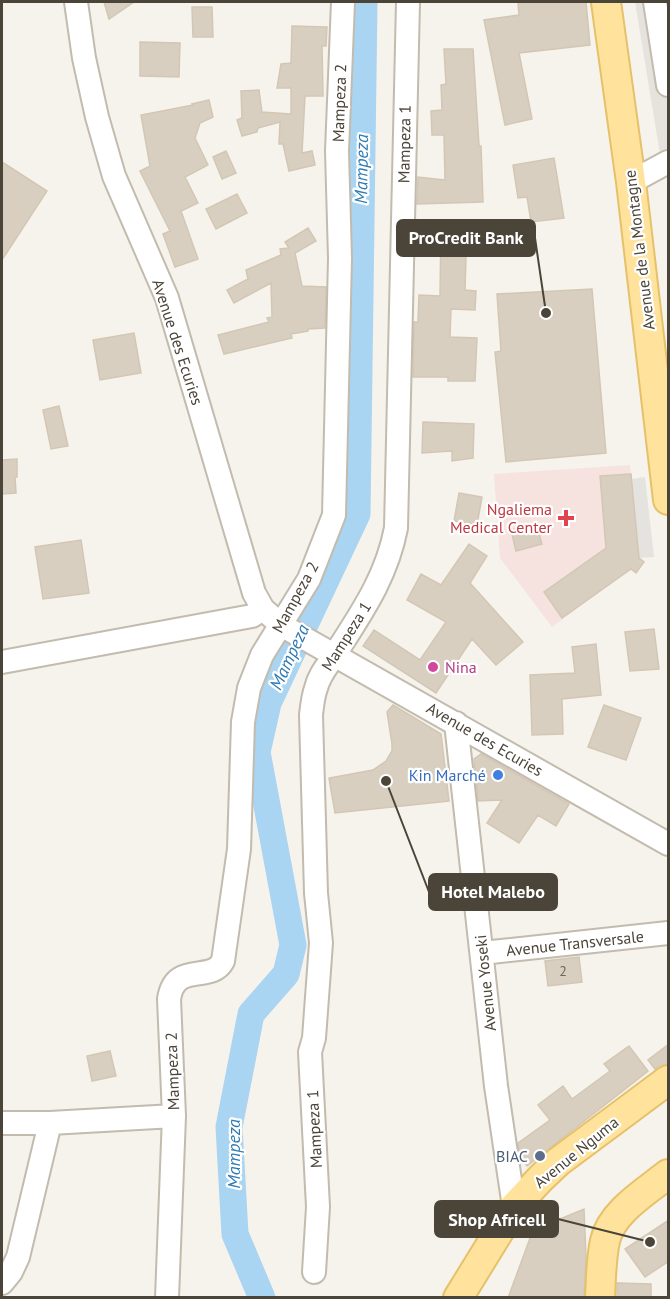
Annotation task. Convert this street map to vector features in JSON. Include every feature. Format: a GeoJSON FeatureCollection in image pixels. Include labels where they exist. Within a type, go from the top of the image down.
{"type":"FeatureCollection","features":[{"type":"Feature","properties":{"kind":"main road","name":"Avenue de la Montagne"},"geometry":{"type":"LineString","coordinates":[[606,2],[631,182],[669,500]]}},
{"type":"Feature","properties":{"kind":"main road","name":"Avenue Nguma"},"geometry":{"type":"LineString","coordinates":[[458,1298],[514,1207],[541,1178],[558,1162],[669,1080]]}},
{"type":"Feature","properties":{"kind":"main road"},"geometry":{"type":"LineString","coordinates":[[600,1298],[605,1240],[612,1224],[625,1210],[669,1174]]}},
{"type":"Feature","properties":{"kind":"street","name":"Avenue des Ecuries"},"geometry":{"type":"LineString","coordinates":[[76,2],[86,68],[114,176],[167,298],[254,593],[263,609],[287,628],[669,844]]}},
{"type":"Feature","properties":{"kind":"street","name":"Mampeza 2"},"geometry":{"type":"LineString","coordinates":[[167,1298],[174,1116],[168,999],[170,988],[180,978],[220,967],[224,957],[239,849],[243,722],[249,688],[262,655],[287,628],[334,515],[340,258],[338,152],[343,2]]}},
{"type":"Feature","properties":{"kind":"street","name":"Mampeza 1"},"geometry":{"type":"LineString","coordinates":[[314,1272],[318,1207],[310,1052],[314,1038],[321,943],[316,893],[311,715],[315,688],[331,652],[383,575],[396,528],[408,2]]}},
{"type":"Feature","properties":{"kind":"street"},"geometry":{"type":"LineString","coordinates":[[655,2],[669,85]]}},
{"type":"Feature","properties":{"kind":"street"},"geometry":{"type":"LineString","coordinates":[[631,182],[669,162]]}},
{"type":"Feature","properties":{"kind":"street"},"geometry":{"type":"LineString","coordinates":[[2,662],[252,616],[263,609]]}},
{"type":"Feature","properties":{"kind":"street","name":"Avenue Yoseki"},"geometry":{"type":"LineString","coordinates":[[456,723],[496,1086],[514,1207]]}},
{"type":"Feature","properties":{"kind":"street","name":"Avenue des Ecuries"},"geometry":{"type":"LineString","coordinates":[[634,824],[669,832]]}},
{"type":"Feature","properties":{"kind":"street","name":"Avenue Transversale"},"geometry":{"type":"LineString","coordinates":[[482,953],[669,933]]}},
{"type":"Feature","properties":{"kind":"street"},"geometry":{"type":"LineString","coordinates":[[2,1123],[50,1123],[174,1116]]}},
{"type":"Feature","properties":{"kind":"street"},"geometry":{"type":"LineString","coordinates":[[2,1282],[18,1257],[50,1123]]}},
{"type":"Feature","properties":{"kind":"shaded area"},"geometry":{"type":"Polygon","coordinates":[[[635,2],[668,2],[668,150],[660,154],[635,2]]]}},
{"type":"Feature","properties":{"kind":"shaded area","name":"Ngaliema Medical Center"},"geometry":{"type":"Polygon","coordinates":[[[630,465],[639,558],[644,562],[636,573],[631,569],[552,627],[500,558],[494,474],[630,465]]]}},
{"type":"Feature","properties":{"kind":"shaded area"},"geometry":{"type":"Polygon","coordinates":[[[645,477],[654,557],[639,558],[632,479],[645,477]]]}},
{"type":"Feature","properties":{"kind":"building"},"geometry":{"type":"Polygon","coordinates":[[[104,2],[134,2],[109,19],[104,2]]]}},
{"type":"Feature","properties":{"kind":"building"},"geometry":{"type":"Polygon","coordinates":[[[518,2],[586,2],[590,45],[519,53],[532,119],[505,125],[484,20],[519,15],[518,2]]]}},
{"type":"Feature","properties":{"kind":"building"},"geometry":{"type":"Polygon","coordinates":[[[192,7],[212,7],[213,37],[193,37],[192,7]]]}},
{"type":"Feature","properties":{"kind":"building"},"geometry":{"type":"Polygon","coordinates":[[[292,26],[327,27],[326,46],[322,46],[323,96],[305,96],[302,153],[312,151],[315,165],[289,171],[283,144],[279,144],[280,122],[258,128],[257,132],[242,136],[237,120],[242,118],[241,91],[259,90],[262,112],[291,114],[291,88],[277,88],[281,64],[291,63],[292,26]]]}},
{"type":"Feature","properties":{"kind":"building"},"geometry":{"type":"Polygon","coordinates":[[[140,42],[180,43],[179,77],[140,76],[140,42]]]}},
{"type":"Feature","properties":{"kind":"building"},"geometry":{"type":"Polygon","coordinates":[[[444,49],[473,49],[483,202],[417,204],[418,177],[445,180],[444,135],[432,135],[431,111],[442,110],[441,85],[446,84],[444,49]]]}},
{"type":"Feature","properties":{"kind":"building"},"geometry":{"type":"Polygon","coordinates":[[[209,100],[213,117],[200,123],[195,138],[208,165],[185,177],[198,203],[181,211],[198,259],[175,267],[163,234],[170,231],[140,171],[150,166],[141,115],[209,100]]]}},
{"type":"Feature","properties":{"kind":"building"},"geometry":{"type":"Polygon","coordinates":[[[226,151],[236,173],[222,179],[213,157],[226,151]]]}},
{"type":"Feature","properties":{"kind":"building"},"geometry":{"type":"Polygon","coordinates":[[[554,158],[564,218],[531,222],[527,197],[518,198],[513,165],[554,158]]]}},
{"type":"Feature","properties":{"kind":"building"},"geometry":{"type":"Polygon","coordinates":[[[2,162],[47,191],[2,260],[2,162]]]}},
{"type":"Feature","properties":{"kind":"building"},"geometry":{"type":"Polygon","coordinates":[[[237,194],[247,213],[216,229],[206,209],[237,194]]]}},
{"type":"Feature","properties":{"kind":"building"},"geometry":{"type":"Polygon","coordinates":[[[441,225],[467,226],[465,290],[476,291],[475,310],[451,309],[450,337],[477,338],[475,381],[448,381],[448,377],[413,377],[414,322],[418,322],[419,295],[440,296],[441,225]]]}},
{"type":"Feature","properties":{"kind":"building"},"geometry":{"type":"Polygon","coordinates":[[[308,228],[316,241],[295,253],[302,286],[326,287],[325,328],[308,329],[308,331],[291,334],[292,338],[224,354],[218,335],[269,322],[267,318],[272,317],[271,283],[234,303],[227,290],[248,279],[246,270],[281,255],[280,249],[289,248],[285,242],[308,228]]]}},
{"type":"Feature","properties":{"kind":"building"},"geometry":{"type":"Polygon","coordinates":[[[592,289],[606,453],[506,462],[495,352],[501,351],[497,294],[592,289]]]}},
{"type":"Feature","properties":{"kind":"building"},"geometry":{"type":"Polygon","coordinates":[[[134,333],[141,373],[100,380],[93,340],[134,333]]]}},
{"type":"Feature","properties":{"kind":"building"},"geometry":{"type":"Polygon","coordinates":[[[59,406],[68,446],[51,449],[43,410],[59,406]]]}},
{"type":"Feature","properties":{"kind":"building"},"geometry":{"type":"Polygon","coordinates":[[[423,422],[474,424],[473,458],[452,461],[452,451],[422,453],[423,422]]]}},
{"type":"Feature","properties":{"kind":"building"},"geometry":{"type":"Polygon","coordinates":[[[17,459],[16,493],[2,494],[2,460],[17,459]]]}},
{"type":"Feature","properties":{"kind":"building"},"geometry":{"type":"Polygon","coordinates":[[[631,474],[639,558],[644,562],[636,573],[631,569],[562,618],[544,592],[606,548],[600,476],[631,474]]]}},
{"type":"Feature","properties":{"kind":"building"},"geometry":{"type":"Polygon","coordinates":[[[459,493],[482,497],[477,525],[454,521],[459,493]]]}},
{"type":"Feature","properties":{"kind":"building"},"geometry":{"type":"Polygon","coordinates":[[[536,524],[542,544],[516,551],[511,530],[536,524]]]}},
{"type":"Feature","properties":{"kind":"building"},"geometry":{"type":"Polygon","coordinates":[[[81,540],[89,593],[43,599],[35,547],[81,540]]]}},
{"type":"Feature","properties":{"kind":"building"},"geometry":{"type":"Polygon","coordinates":[[[469,544],[487,556],[470,583],[523,642],[496,665],[472,639],[436,693],[363,646],[374,630],[420,660],[446,622],[407,600],[421,574],[441,585],[469,544]]]}},
{"type":"Feature","properties":{"kind":"building"},"geometry":{"type":"Polygon","coordinates":[[[654,629],[659,669],[630,671],[625,632],[654,629]]]}},
{"type":"Feature","properties":{"kind":"building"},"geometry":{"type":"Polygon","coordinates":[[[596,644],[601,695],[562,699],[563,734],[532,735],[530,675],[575,673],[572,647],[596,644]]]}},
{"type":"Feature","properties":{"kind":"building"},"geometry":{"type":"Polygon","coordinates":[[[393,705],[441,734],[449,801],[335,813],[329,778],[373,770],[386,761],[392,751],[387,712],[393,705]]]}},
{"type":"Feature","properties":{"kind":"building"},"geometry":{"type":"Polygon","coordinates":[[[604,705],[641,718],[626,760],[588,747],[604,705]]]}},
{"type":"Feature","properties":{"kind":"building"},"geometry":{"type":"Polygon","coordinates":[[[481,754],[569,804],[556,826],[538,815],[519,843],[487,823],[502,800],[478,801],[474,759],[481,754]]]}},
{"type":"Feature","properties":{"kind":"building"},"geometry":{"type":"Polygon","coordinates":[[[579,957],[582,982],[548,986],[545,961],[579,957]]]}},
{"type":"Feature","properties":{"kind":"building"},"geometry":{"type":"Polygon","coordinates":[[[669,1044],[669,1064],[655,1069],[648,1060],[669,1044]]]}},
{"type":"Feature","properties":{"kind":"building"},"geometry":{"type":"Polygon","coordinates":[[[629,1046],[648,1071],[527,1166],[520,1157],[518,1143],[550,1120],[538,1105],[563,1086],[572,1099],[610,1071],[604,1064],[629,1046]]]}},
{"type":"Feature","properties":{"kind":"building"},"geometry":{"type":"Polygon","coordinates":[[[110,1051],[116,1076],[92,1081],[87,1056],[110,1051]]]}},
{"type":"Feature","properties":{"kind":"building"},"geometry":{"type":"Polygon","coordinates":[[[584,1209],[586,1257],[584,1298],[508,1298],[533,1230],[584,1209]]]}},
{"type":"Feature","properties":{"kind":"building"},"geometry":{"type":"Polygon","coordinates":[[[669,1220],[669,1261],[645,1277],[625,1249],[669,1220]]]}},
{"type":"Feature","properties":{"kind":"building"},"geometry":{"type":"Polygon","coordinates":[[[617,1283],[651,1284],[651,1298],[617,1298],[617,1283]]]}},
{"type":"Feature","properties":{"kind":"waterway","name":"Mampeza"},"geometry":{"type":"LineString","coordinates":[[262,1298],[235,1234],[229,1127],[251,1014],[286,974],[293,945],[257,752],[268,703],[357,514],[364,2]]}},
{"type":"Feature","properties":{"kind":"place","name":"ProCredit Bank"},"geometry":{"type":"Point","coordinates":[546,313]}},
{"type":"Feature","properties":{"kind":"place","name":"Ngaliema Medical Center"},"geometry":{"type":"Point","coordinates":[566,518]}},
{"type":"Feature","properties":{"kind":"place","name":"Nina"},"geometry":{"type":"Point","coordinates":[433,667]}},
{"type":"Feature","properties":{"kind":"place","name":"Kin Marché"},"geometry":{"type":"Point","coordinates":[498,775]}},
{"type":"Feature","properties":{"kind":"place","name":"Hotel Malebo"},"geometry":{"type":"Point","coordinates":[386,781]}},
{"type":"Feature","properties":{"kind":"place","name":"BIAC"},"geometry":{"type":"Point","coordinates":[540,1156]}},
{"type":"Feature","properties":{"kind":"place","name":"Shop Africell"},"geometry":{"type":"Point","coordinates":[650,1242]}}]}
